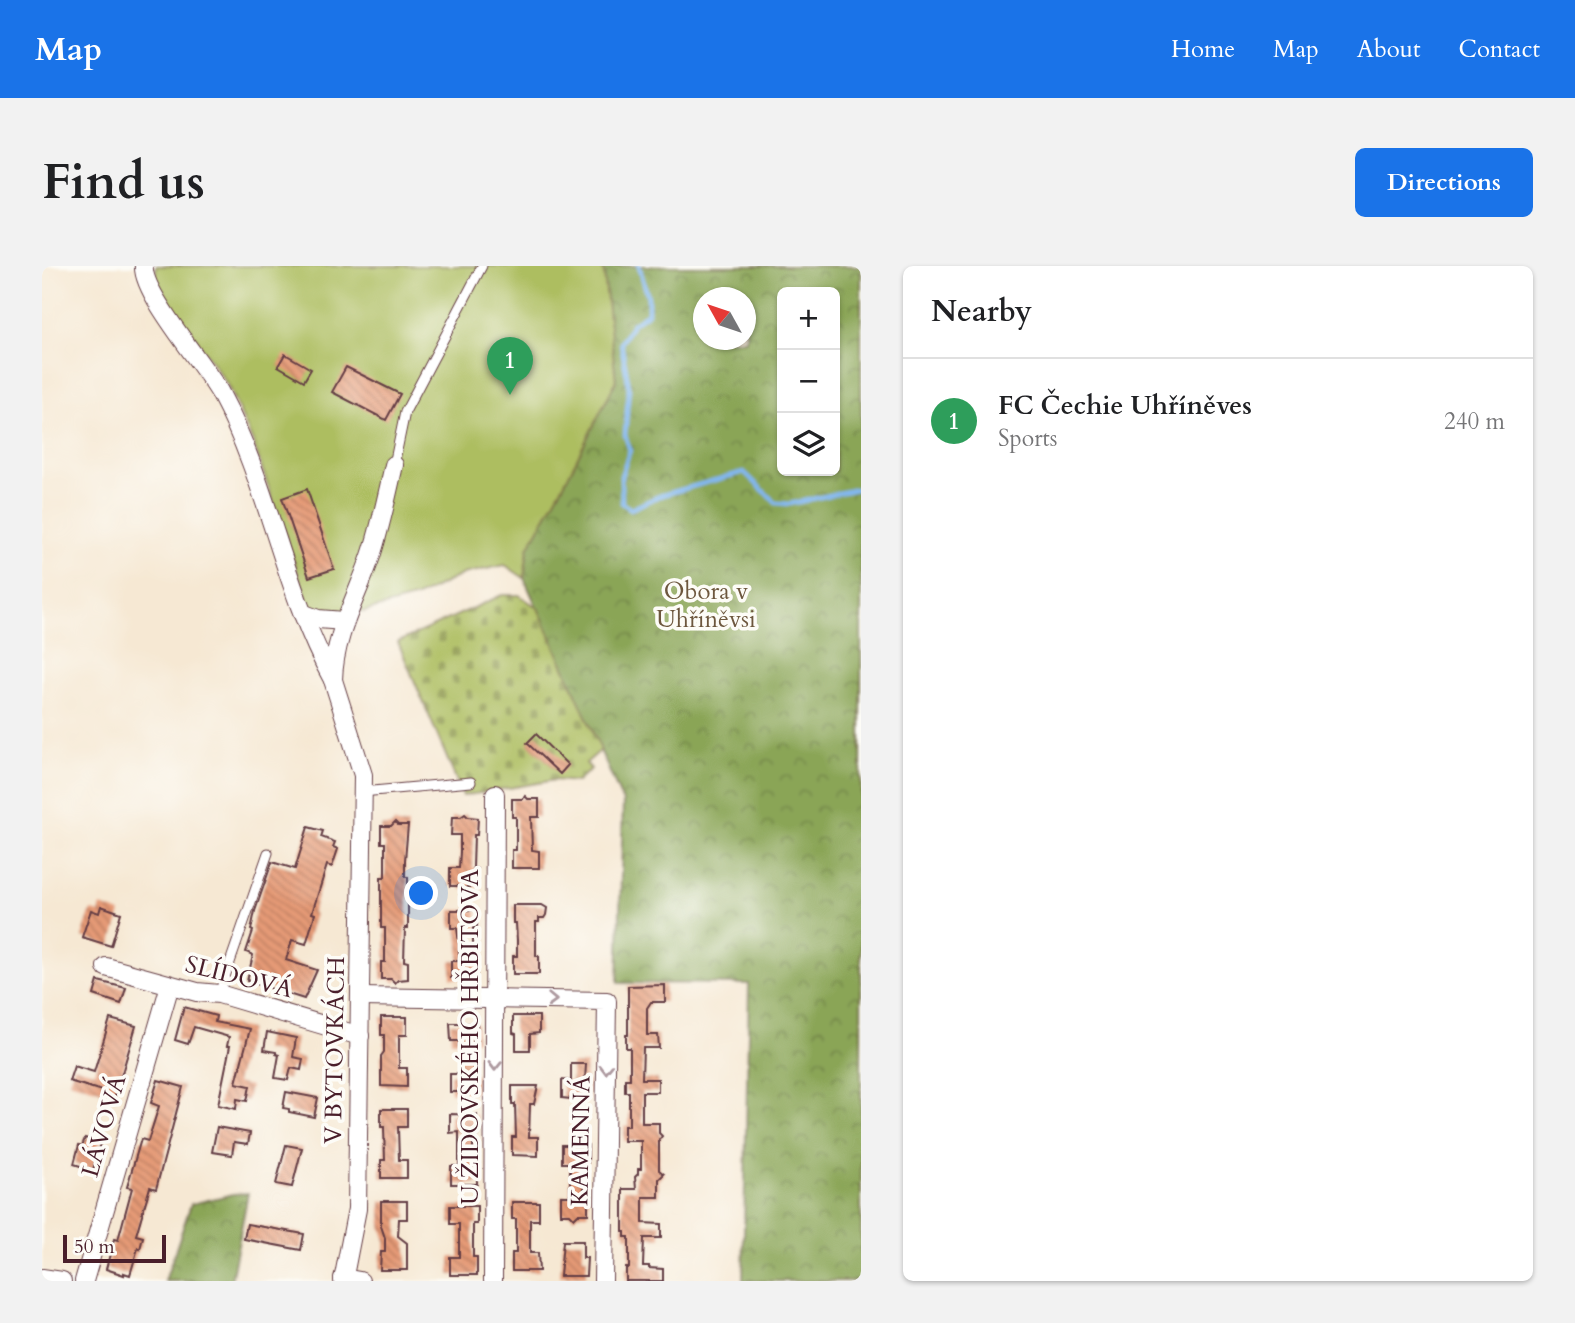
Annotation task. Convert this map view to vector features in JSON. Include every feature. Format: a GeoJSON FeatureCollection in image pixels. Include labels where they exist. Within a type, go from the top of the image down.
{"type":"FeatureCollection","features":[{"type":"Feature","properties":{"kind":"street"},"geometry":{"type":"LineString","coordinates":[[144,266],[153,293],[219,391],[244,442],[302,612],[317,651],[333,680]]}},
{"type":"Feature","properties":{"kind":"street"},"geometry":{"type":"LineString","coordinates":[[333,680],[333,666],[344,621],[356,598],[372,553],[394,465]]}},
{"type":"Feature","properties":{"kind":"street"},"geometry":{"type":"LineString","coordinates":[[302,612],[317,619],[344,621]]}},
{"type":"Feature","properties":{"kind":"street","name":"V BYTOVKÁCH"},"geometry":{"type":"LineString","coordinates":[[333,680],[363,775],[357,1209],[349,1280]]}},
{"type":"Feature","properties":{"kind":"street","name":"U ŽIDOVSKÉHO HŘBITOVA"},"geometry":{"type":"LineString","coordinates":[[493,1281],[495,794]]}},
{"type":"Feature","properties":{"kind":"street","name":"SLÍDOVÁ"},"geometry":{"type":"LineString","coordinates":[[106,967],[219,995],[360,1036]]}},
{"type":"Feature","properties":{"kind":"street","name":"LÁVOVÁ"},"geometry":{"type":"LineString","coordinates":[[84,1281],[170,985]]}},
{"type":"Feature","properties":{"kind":"street"},"geometry":{"type":"LineString","coordinates":[[360,997],[496,998]]}},
{"type":"Feature","properties":{"kind":"street","name":"KAMENNÁ"},"geometry":{"type":"LineString","coordinates":[[496,998],[607,1001],[604,1281]]}},
{"type":"Feature","properties":{"kind":"street"},"geometry":{"type":"LineString","coordinates":[[42,1278],[62,1281]]}},
{"type":"Feature","properties":{"kind":"lane"},"geometry":{"type":"LineString","coordinates":[[394,465],[405,412],[482,266]]}},
{"type":"Feature","properties":{"kind":"lane"},"geometry":{"type":"LineString","coordinates":[[362,792],[471,782]]}},
{"type":"Feature","properties":{"kind":"lane"},"geometry":{"type":"LineString","coordinates":[[219,995],[268,853]]}},
{"type":"Feature","properties":{"kind":"green space"},"geometry":{"type":"Polygon","coordinates":[[[156,266],[603,266],[616,381],[528,548],[524,578],[505,565],[463,574],[417,597],[363,612],[310,608],[253,442],[227,384],[156,281],[156,266]]]}},
{"type":"Feature","properties":{"kind":"green space","name":"Obora v Uhříněvsi"},"geometry":{"type":"Polygon","coordinates":[[[603,266],[861,266],[861,1281],[743,1281],[749,984],[618,983],[623,802],[524,578],[528,548],[616,381],[603,266]]]}},
{"type":"Feature","properties":{"kind":"green space"},"geometry":{"type":"Polygon","coordinates":[[[502,595],[519,595],[538,608],[601,750],[586,763],[591,769],[577,782],[555,780],[463,796],[398,642],[502,595]]]}},
{"type":"Feature","properties":{"kind":"green space"},"geometry":{"type":"Polygon","coordinates":[[[248,1193],[231,1281],[165,1281],[191,1204],[248,1193]]]}},
{"type":"Feature","properties":{"kind":"building"},"geometry":{"type":"Polygon","coordinates":[[[285,354],[311,369],[304,381],[278,366],[285,354]]]}},
{"type":"Feature","properties":{"kind":"building"},"geometry":{"type":"Polygon","coordinates":[[[346,367],[400,394],[386,420],[332,392],[346,367]]]}},
{"type":"Feature","properties":{"kind":"building"},"geometry":{"type":"Polygon","coordinates":[[[307,489],[334,569],[309,577],[282,498],[307,489]]]}},
{"type":"Feature","properties":{"kind":"building"},"geometry":{"type":"Polygon","coordinates":[[[536,734],[568,765],[560,774],[527,743],[536,734]]]}},
{"type":"Feature","properties":{"kind":"building"},"geometry":{"type":"Polygon","coordinates":[[[525,796],[528,799],[539,799],[539,817],[531,817],[532,850],[539,851],[539,868],[512,868],[512,850],[516,850],[516,817],[512,817],[512,799],[523,799],[525,796]]]}},
{"type":"Feature","properties":{"kind":"building"},"geometry":{"type":"Polygon","coordinates":[[[465,814],[478,818],[477,835],[474,835],[473,868],[477,869],[477,887],[463,890],[459,886],[450,886],[450,868],[459,868],[460,852],[460,835],[451,835],[452,817],[465,814]]]}},
{"type":"Feature","properties":{"kind":"building"},"geometry":{"type":"Polygon","coordinates":[[[395,822],[398,825],[408,825],[405,877],[408,877],[408,928],[405,928],[404,961],[408,962],[408,979],[395,983],[391,979],[381,979],[381,962],[385,962],[385,928],[381,928],[381,877],[385,877],[385,843],[381,843],[381,826],[391,826],[395,822]]]}},
{"type":"Feature","properties":{"kind":"building"},"geometry":{"type":"Polygon","coordinates":[[[308,827],[323,831],[321,837],[335,842],[333,847],[338,849],[332,867],[327,865],[312,913],[315,914],[306,944],[292,940],[286,960],[317,970],[304,999],[247,981],[253,955],[246,952],[253,931],[255,911],[272,862],[295,869],[308,827]]]}},
{"type":"Feature","properties":{"kind":"building"},"geometry":{"type":"Polygon","coordinates":[[[513,905],[542,905],[547,908],[544,918],[539,918],[539,922],[536,922],[539,974],[513,974],[513,956],[517,956],[517,940],[513,905]]]}},
{"type":"Feature","properties":{"kind":"building"},"geometry":{"type":"Polygon","coordinates":[[[101,906],[121,913],[111,946],[82,937],[91,910],[99,913],[101,906]]]}},
{"type":"Feature","properties":{"kind":"building"},"geometry":{"type":"Polygon","coordinates":[[[451,910],[477,910],[477,928],[473,928],[473,961],[477,961],[477,979],[451,978],[451,961],[459,961],[459,943],[457,928],[451,928],[451,910]]]}},
{"type":"Feature","properties":{"kind":"building"},"geometry":{"type":"Polygon","coordinates":[[[98,981],[126,988],[121,1004],[94,995],[98,981]]]}},
{"type":"Feature","properties":{"kind":"building"},"geometry":{"type":"Polygon","coordinates":[[[665,985],[665,1002],[651,1002],[647,1008],[647,1035],[658,1035],[659,1048],[643,1048],[642,1079],[658,1079],[658,1092],[642,1092],[642,1123],[659,1123],[659,1133],[662,1136],[659,1140],[659,1170],[664,1174],[659,1179],[659,1197],[643,1197],[643,1223],[661,1224],[661,1238],[644,1238],[643,1266],[663,1269],[663,1281],[626,1281],[626,1268],[629,1268],[629,1237],[625,1237],[623,1232],[623,1189],[636,1189],[635,1177],[638,1169],[641,1169],[641,1141],[624,1141],[624,1126],[629,1126],[629,1092],[625,1092],[625,1079],[630,1079],[630,1048],[626,1048],[628,986],[665,985]]]}},
{"type":"Feature","properties":{"kind":"building"},"geometry":{"type":"Polygon","coordinates":[[[184,1007],[216,1016],[215,1022],[250,1029],[236,1083],[250,1086],[247,1101],[237,1099],[236,1109],[218,1105],[230,1046],[227,1046],[229,1037],[194,1027],[188,1044],[175,1040],[184,1007]]]}},
{"type":"Feature","properties":{"kind":"building"},"geometry":{"type":"Polygon","coordinates":[[[513,1016],[539,1016],[539,1033],[530,1034],[530,1050],[516,1050],[513,1016]]]}},
{"type":"Feature","properties":{"kind":"building"},"geometry":{"type":"Polygon","coordinates":[[[381,1017],[407,1017],[407,1035],[399,1035],[399,1068],[407,1068],[407,1087],[381,1086],[384,1035],[381,1035],[381,1017]]]}},
{"type":"Feature","properties":{"kind":"building"},"geometry":{"type":"Polygon","coordinates":[[[110,1019],[136,1026],[114,1100],[101,1096],[102,1091],[69,1081],[74,1066],[94,1072],[110,1019]]]}},
{"type":"Feature","properties":{"kind":"building"},"geometry":{"type":"Polygon","coordinates":[[[450,1023],[477,1023],[477,1041],[473,1041],[473,1074],[477,1074],[477,1092],[450,1092],[450,1074],[459,1074],[459,1041],[451,1041],[450,1023]]]}},
{"type":"Feature","properties":{"kind":"building"},"geometry":{"type":"Polygon","coordinates":[[[267,1032],[296,1038],[293,1057],[303,1059],[301,1070],[291,1068],[288,1080],[275,1078],[279,1055],[264,1050],[267,1032]]]}},
{"type":"Feature","properties":{"kind":"building"},"geometry":{"type":"Polygon","coordinates":[[[571,1064],[586,1064],[585,1081],[589,1081],[589,1099],[575,1102],[562,1098],[562,1080],[571,1081],[571,1064]]]}},
{"type":"Feature","properties":{"kind":"building"},"geometry":{"type":"Polygon","coordinates":[[[158,1080],[183,1087],[156,1189],[150,1187],[136,1235],[143,1237],[140,1249],[138,1248],[130,1275],[124,1275],[106,1269],[114,1239],[118,1240],[132,1188],[127,1187],[141,1139],[148,1141],[159,1106],[151,1103],[158,1080]]]}},
{"type":"Feature","properties":{"kind":"building"},"geometry":{"type":"Polygon","coordinates":[[[512,1086],[538,1086],[534,1104],[530,1104],[529,1137],[538,1137],[538,1156],[512,1155],[512,1137],[516,1137],[512,1086]]]}},
{"type":"Feature","properties":{"kind":"building"},"geometry":{"type":"Polygon","coordinates":[[[286,1092],[318,1098],[314,1117],[289,1112],[289,1109],[283,1108],[286,1092]]]}},
{"type":"Feature","properties":{"kind":"building"},"geometry":{"type":"Polygon","coordinates":[[[381,1109],[407,1109],[407,1127],[398,1127],[399,1160],[407,1160],[407,1178],[381,1178],[381,1160],[385,1160],[381,1109]]]}},
{"type":"Feature","properties":{"kind":"building"},"geometry":{"type":"Polygon","coordinates":[[[450,1114],[477,1115],[477,1132],[473,1133],[473,1166],[477,1166],[477,1184],[451,1184],[451,1166],[459,1166],[459,1132],[450,1133],[450,1114]]]}},
{"type":"Feature","properties":{"kind":"building"},"geometry":{"type":"Polygon","coordinates":[[[217,1127],[250,1133],[248,1144],[234,1142],[232,1155],[212,1152],[217,1127]]]}},
{"type":"Feature","properties":{"kind":"building"},"geometry":{"type":"Polygon","coordinates":[[[85,1138],[100,1143],[93,1170],[74,1164],[79,1145],[82,1146],[85,1138]]]}},
{"type":"Feature","properties":{"kind":"building"},"geometry":{"type":"Polygon","coordinates":[[[286,1145],[302,1148],[292,1187],[276,1184],[286,1145]]]}},
{"type":"Feature","properties":{"kind":"building"},"geometry":{"type":"Polygon","coordinates":[[[562,1145],[588,1145],[588,1163],[584,1163],[584,1196],[588,1196],[588,1214],[578,1214],[574,1218],[570,1214],[561,1214],[561,1196],[570,1196],[570,1163],[562,1163],[562,1145]]]}},
{"type":"Feature","properties":{"kind":"building"},"geometry":{"type":"Polygon","coordinates":[[[381,1201],[407,1201],[407,1219],[399,1219],[398,1236],[407,1243],[407,1270],[380,1270],[381,1252],[385,1252],[381,1201]]]}},
{"type":"Feature","properties":{"kind":"building"},"geometry":{"type":"Polygon","coordinates":[[[512,1202],[539,1202],[539,1220],[530,1220],[530,1253],[538,1253],[539,1271],[512,1271],[512,1253],[516,1253],[516,1219],[512,1219],[512,1202]]]}},
{"type":"Feature","properties":{"kind":"building"},"geometry":{"type":"Polygon","coordinates":[[[450,1206],[477,1206],[477,1224],[473,1224],[473,1257],[477,1257],[477,1275],[450,1275],[450,1257],[459,1257],[459,1224],[450,1224],[450,1206]]]}},
{"type":"Feature","properties":{"kind":"building"},"geometry":{"type":"Polygon","coordinates":[[[247,1224],[304,1234],[301,1250],[244,1239],[247,1224]]]}},
{"type":"Feature","properties":{"kind":"building"},"geometry":{"type":"Polygon","coordinates":[[[563,1241],[583,1241],[583,1258],[587,1258],[586,1276],[560,1276],[563,1241]]]}},
{"type":"Feature","properties":{"kind":"waterway"},"geometry":{"type":"LineString","coordinates":[[639,266],[648,297],[648,313],[632,324],[621,343],[629,387],[625,435],[630,450],[621,476],[622,503],[631,509],[659,496],[744,472],[776,503],[790,504],[861,488]]}},
{"type":"Feature","properties":{"kind":"place","name":"FC Čechie Uhříněves"},"geometry":{"type":"Point","coordinates":[510,395]}}]}
